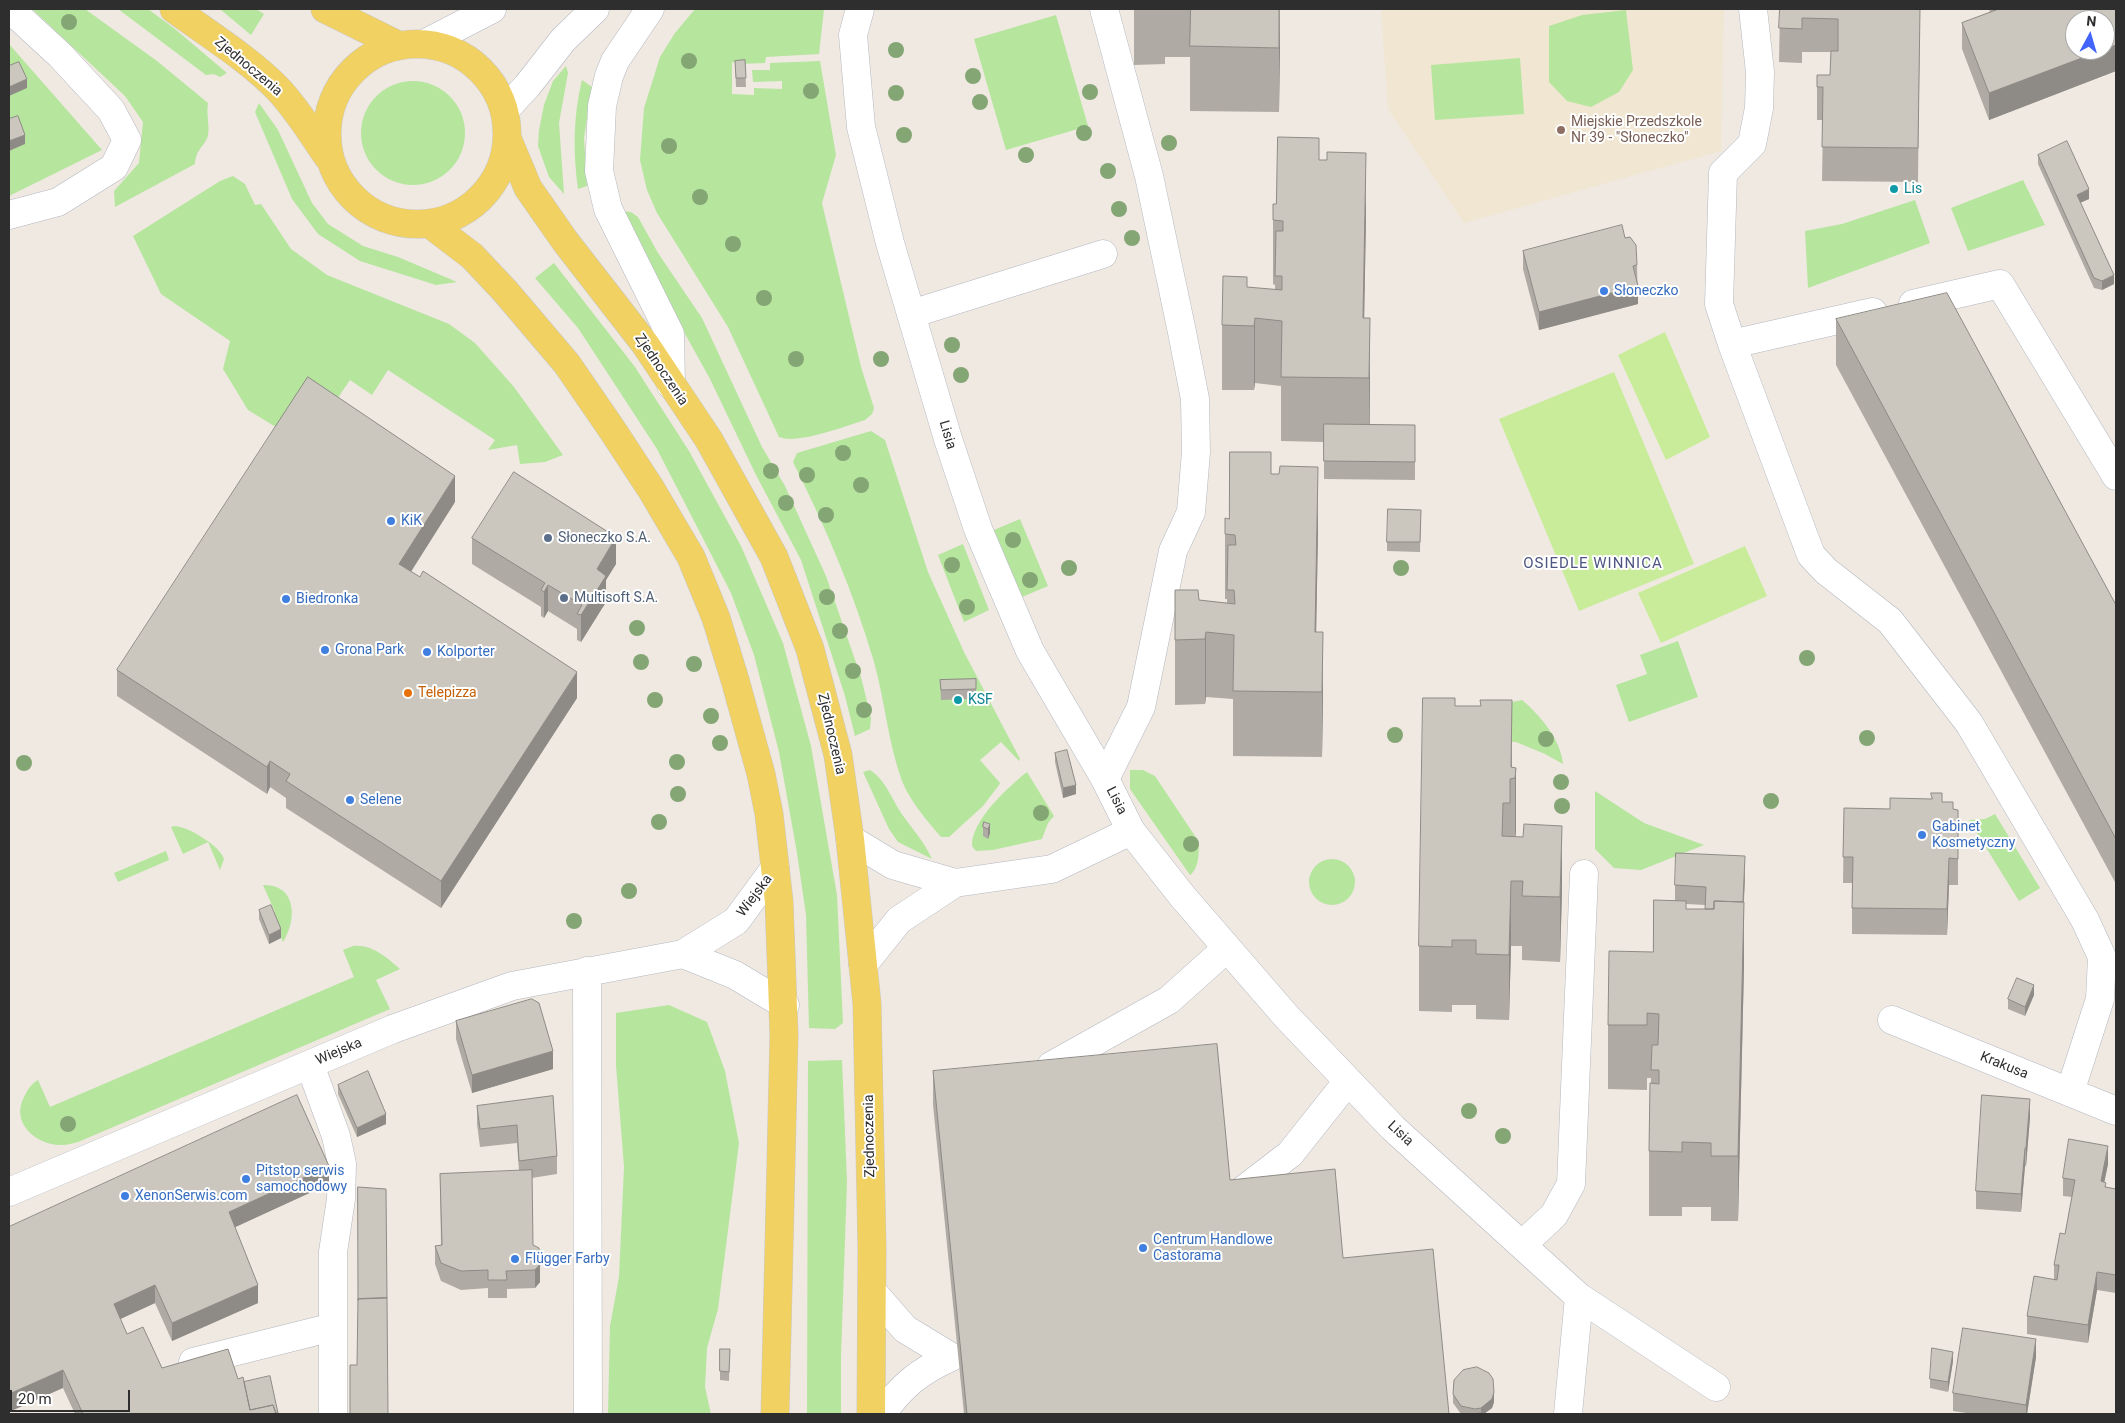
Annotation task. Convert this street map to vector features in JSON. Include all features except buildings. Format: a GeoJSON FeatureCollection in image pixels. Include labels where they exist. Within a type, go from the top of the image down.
{"type":"FeatureCollection","features":[{"type":"Feature","properties":{"kind":"main road","name":"Zjednoczenia"},"geometry":{"type":"LineString","coordinates":[[174,9],[258,71],[278,89],[329,158]]}},
{"type":"Feature","properties":{"kind":"main road"},"geometry":{"type":"LineString","coordinates":[[325,9],[398,45]]}},
{"type":"Feature","properties":{"kind":"main road"},"geometry":{"type":"LineString","coordinates":[[426,43],[464,56],[482,71],[496,89],[505,110],[508,140],[503,164],[492,186],[475,204],[454,217],[430,224],[404,224],[372,212],[357,202],[340,182],[329,158],[326,128],[333,100],[348,75],[370,56],[398,45],[426,43]]}},
{"type":"Feature","properties":{"kind":"main road","name":"Zjednoczenia"},"geometry":{"type":"LineString","coordinates":[[508,140],[528,188],[565,241],[645,344],[708,440],[774,557],[810,649],[838,755],[850,839],[869,1036],[872,1291],[871,1414]]}},
{"type":"Feature","properties":{"kind":"main road"},"geometry":{"type":"LineString","coordinates":[[430,224],[472,256],[567,364],[651,489],[691,557],[716,618],[736,680],[764,790],[775,868],[784,1005],[774,1414]]}},
{"type":"Feature","properties":{"kind":"street"},"geometry":{"type":"LineString","coordinates":[[9,216],[58,202],[114,167],[126,140],[111,110],[60,55],[10,9]]}},
{"type":"Feature","properties":{"kind":"street"},"geometry":{"type":"LineString","coordinates":[[426,43],[492,9]]}},
{"type":"Feature","properties":{"kind":"street"},"geometry":{"type":"LineString","coordinates":[[505,110],[563,40],[595,9]]}},
{"type":"Feature","properties":{"kind":"street"},"geometry":{"type":"LineString","coordinates":[[650,9],[615,61],[608,76],[602,106],[599,171],[608,209],[670,334],[671,384]]}},
{"type":"Feature","properties":{"kind":"street","name":"Lisia"},"geometry":{"type":"LineString","coordinates":[[860,9],[853,35],[861,127],[890,243],[948,439],[978,529],[1030,651],[1105,779],[1131,832],[1286,1016],[1392,1128],[1579,1297],[1716,1387]]}},
{"type":"Feature","properties":{"kind":"street"},"geometry":{"type":"LineString","coordinates":[[1104,9],[1150,176],[1195,399],[1196,452],[1191,512],[1173,551],[1141,707],[1105,779]]}},
{"type":"Feature","properties":{"kind":"street"},"geometry":{"type":"LineString","coordinates":[[1753,9],[1760,72],[1759,108],[1752,144],[1723,173],[1719,304],[1732,344],[1811,555],[1826,571],[1890,621],[1969,723],[2085,920],[2102,957],[2100,999],[2070,1092]]}},
{"type":"Feature","properties":{"kind":"street"},"geometry":{"type":"LineString","coordinates":[[911,314],[1103,254]]}},
{"type":"Feature","properties":{"kind":"street"},"geometry":{"type":"LineString","coordinates":[[1732,344],[2000,284],[2116,476]]}},
{"type":"Feature","properties":{"kind":"street","name":"Lisia"},"geometry":{"type":"LineString","coordinates":[[850,839],[893,865],[955,883],[1052,869],[1131,832]]}},
{"type":"Feature","properties":{"kind":"street","name":"Wiejska"},"geometry":{"type":"LineString","coordinates":[[9,1192],[393,1029],[512,986],[683,954],[736,921],[775,868]]}},
{"type":"Feature","properties":{"kind":"street"},"geometry":{"type":"LineString","coordinates":[[1522,1245],[1554,1215],[1571,1184],[1584,874]]}},
{"type":"Feature","properties":{"kind":"street","name":"Lisia"},"geometry":{"type":"LineString","coordinates":[[863,965],[899,920],[955,883]]}},
{"type":"Feature","properties":{"kind":"street"},"geometry":{"type":"LineString","coordinates":[[1051,1066],[1169,1000],[1227,948]]}},
{"type":"Feature","properties":{"kind":"street"},"geometry":{"type":"LineString","coordinates":[[683,954],[735,975],[784,1005]]}},
{"type":"Feature","properties":{"kind":"street"},"geometry":{"type":"LineString","coordinates":[[587,971],[588,1414]]}},
{"type":"Feature","properties":{"kind":"street","name":"Krakusa"},"geometry":{"type":"LineString","coordinates":[[1892,1020],[2116,1111]]}},
{"type":"Feature","properties":{"kind":"street"},"geometry":{"type":"LineString","coordinates":[[310,1065],[336,1136],[342,1164],[341,1199],[333,1252],[333,1414]]}},
{"type":"Feature","properties":{"kind":"street"},"geometry":{"type":"LineString","coordinates":[[1229,1200],[1290,1154],[1348,1081]]}},
{"type":"Feature","properties":{"kind":"street"},"geometry":{"type":"LineString","coordinates":[[872,1291],[905,1329],[951,1357],[916,1376],[896,1393],[882,1414]]}},
{"type":"Feature","properties":{"kind":"street"},"geometry":{"type":"LineString","coordinates":[[1568,1414],[1579,1297]]}},
{"type":"Feature","properties":{"kind":"street"},"geometry":{"type":"LineString","coordinates":[[168,1368],[333,1327]]}},
{"type":"Feature","properties":{"kind":"shaded area","name":"Miejskie Przedszkole Nr 39 - \"Słoneczko\""},"geometry":{"type":"Polygon","coordinates":[[[1381,9],[1724,9],[1721,151],[1464,223],[1388,109],[1381,9]]]}},
{"type":"Feature","properties":{"kind":"green space"},"geometry":{"type":"Polygon","coordinates":[[[32,9],[85,9],[157,61],[208,103],[208,135],[197,154],[195,164],[115,207],[114,191],[139,163],[143,122],[125,96],[32,9]]]}},
{"type":"Feature","properties":{"kind":"green space"},"geometry":{"type":"Polygon","coordinates":[[[118,9],[148,9],[227,73],[220,77],[214,74],[206,75],[118,9]]]}},
{"type":"Feature","properties":{"kind":"green space"},"geometry":{"type":"Polygon","coordinates":[[[220,9],[256,9],[264,14],[251,35],[220,9]]]}},
{"type":"Feature","properties":{"kind":"green space"},"geometry":{"type":"Polygon","coordinates":[[[695,9],[824,9],[819,54],[766,57],[765,63],[739,64],[732,62],[732,94],[754,95],[754,88],[782,89],[782,81],[753,82],[752,70],[770,70],[770,63],[820,61],[836,155],[822,203],[861,367],[874,408],[872,414],[865,420],[809,437],[787,439],[779,437],[728,327],[657,213],[647,190],[640,160],[644,108],[660,57],[675,33],[695,9]]]}},
{"type":"Feature","properties":{"kind":"green space"},"geometry":{"type":"Polygon","coordinates":[[[1626,10],[1633,70],[1619,92],[1591,107],[1567,101],[1549,82],[1549,26],[1582,15],[1626,10]]]}},
{"type":"Feature","properties":{"kind":"green space"},"geometry":{"type":"Polygon","coordinates":[[[1056,15],[1088,126],[1006,150],[974,39],[1056,15]]]}},
{"type":"Feature","properties":{"kind":"green space"},"geometry":{"type":"Polygon","coordinates":[[[9,44],[102,150],[9,196],[9,44]]]}},
{"type":"Feature","properties":{"kind":"green space"},"geometry":{"type":"Polygon","coordinates":[[[1520,58],[1524,114],[1435,120],[1431,65],[1520,58]]]}},
{"type":"Feature","properties":{"kind":"green space"},"geometry":{"type":"Polygon","coordinates":[[[566,66],[568,73],[559,123],[564,194],[549,177],[538,146],[544,105],[553,81],[566,66]]]}},
{"type":"Feature","properties":{"kind":"green space"},"geometry":{"type":"Polygon","coordinates":[[[582,80],[592,87],[584,138],[587,186],[578,189],[575,162],[575,134],[582,80]]]}},
{"type":"Feature","properties":{"kind":"green space"},"geometry":{"type":"Polygon","coordinates":[[[413,81],[433,85],[450,96],[461,113],[465,133],[461,153],[450,170],[433,181],[413,185],[393,181],[376,170],[365,153],[361,133],[365,113],[376,96],[393,85],[413,81]]]}},
{"type":"Feature","properties":{"kind":"green space"},"geometry":{"type":"Polygon","coordinates":[[[259,103],[278,130],[312,203],[328,224],[363,246],[398,257],[457,282],[436,285],[360,261],[318,234],[292,199],[255,112],[259,103]]]}},
{"type":"Feature","properties":{"kind":"green space"},"geometry":{"type":"Polygon","coordinates":[[[233,176],[245,184],[255,205],[261,204],[291,249],[327,275],[449,324],[475,343],[514,387],[563,455],[545,462],[520,464],[517,445],[488,450],[495,440],[388,370],[372,395],[350,380],[333,405],[279,429],[248,410],[223,369],[230,341],[161,294],[133,236],[220,181],[233,176]]]}},
{"type":"Feature","properties":{"kind":"green space"},"geometry":{"type":"Polygon","coordinates":[[[2023,180],[2045,225],[1968,251],[1951,208],[2023,180]]]}},
{"type":"Feature","properties":{"kind":"green space"},"geometry":{"type":"Polygon","coordinates":[[[1915,200],[1930,243],[1808,288],[1805,231],[1842,224],[1915,200]]]}},
{"type":"Feature","properties":{"kind":"green space"},"geometry":{"type":"Polygon","coordinates":[[[621,211],[631,212],[638,217],[658,253],[702,318],[762,447],[785,486],[826,576],[861,677],[871,718],[870,729],[855,736],[845,696],[801,560],[756,475],[710,379],[684,332],[653,283],[621,211]]]}},
{"type":"Feature","properties":{"kind":"green space"},"geometry":{"type":"Polygon","coordinates":[[[554,263],[635,367],[689,451],[741,546],[783,643],[811,746],[837,895],[843,1023],[835,1029],[809,1028],[806,915],[797,853],[779,752],[754,655],[731,593],[657,449],[578,328],[535,278],[554,263]]]}},
{"type":"Feature","properties":{"kind":"green space"},"geometry":{"type":"Polygon","coordinates":[[[1665,332],[1710,437],[1666,460],[1618,355],[1665,332]]]}},
{"type":"Feature","properties":{"kind":"green space"},"geometry":{"type":"Polygon","coordinates":[[[1614,372],[1694,564],[1579,611],[1499,419],[1614,372]]]}},
{"type":"Feature","properties":{"kind":"green space"},"geometry":{"type":"Polygon","coordinates":[[[871,431],[885,440],[928,572],[964,652],[1020,759],[1019,761],[1001,742],[980,760],[1000,783],[983,806],[949,837],[941,837],[930,824],[914,803],[902,781],[893,752],[881,692],[866,636],[848,585],[793,462],[797,453],[871,431]]]}},
{"type":"Feature","properties":{"kind":"green space"},"geometry":{"type":"Polygon","coordinates":[[[1020,519],[1048,586],[1022,597],[994,530],[1020,519]]]}},
{"type":"Feature","properties":{"kind":"green space"},"geometry":{"type":"Polygon","coordinates":[[[963,544],[989,610],[964,622],[938,555],[963,544]]]}},
{"type":"Feature","properties":{"kind":"green space"},"geometry":{"type":"Polygon","coordinates":[[[1745,546],[1767,596],[1661,643],[1638,593],[1745,546]]]}},
{"type":"Feature","properties":{"kind":"green space"},"geometry":{"type":"Polygon","coordinates":[[[1678,641],[1698,697],[1629,722],[1616,685],[1647,674],[1640,655],[1678,641]]]}},
{"type":"Feature","properties":{"kind":"green space"},"geometry":{"type":"Polygon","coordinates":[[[1522,700],[1536,713],[1554,737],[1563,764],[1516,742],[1475,739],[1477,709],[1522,700]]]}},
{"type":"Feature","properties":{"kind":"green space"},"geometry":{"type":"Polygon","coordinates":[[[870,770],[885,785],[900,811],[923,842],[932,859],[898,842],[889,829],[863,772],[870,770]]]}},
{"type":"Feature","properties":{"kind":"green space"},"geometry":{"type":"Polygon","coordinates":[[[1130,770],[1143,770],[1155,776],[1199,842],[1197,865],[1190,875],[1130,789],[1130,770]]]}},
{"type":"Feature","properties":{"kind":"green space"},"geometry":{"type":"Polygon","coordinates":[[[1027,772],[1054,816],[1048,823],[1042,839],[993,850],[976,851],[972,846],[973,836],[984,816],[1001,795],[1027,772]]]}},
{"type":"Feature","properties":{"kind":"green space"},"geometry":{"type":"Polygon","coordinates":[[[1595,791],[1644,823],[1704,845],[1641,870],[1614,868],[1595,849],[1595,791]]]}},
{"type":"Feature","properties":{"kind":"green space"},"geometry":{"type":"Polygon","coordinates":[[[1995,814],[2040,888],[2019,901],[1969,820],[1985,819],[1995,814]]]}},
{"type":"Feature","properties":{"kind":"green space"},"geometry":{"type":"Polygon","coordinates":[[[174,826],[195,833],[210,843],[216,848],[224,859],[220,870],[208,842],[183,854],[171,827],[174,826]]]}},
{"type":"Feature","properties":{"kind":"green space"},"geometry":{"type":"Polygon","coordinates":[[[166,851],[169,860],[118,882],[114,873],[166,851]]]}},
{"type":"Feature","properties":{"kind":"green space"},"geometry":{"type":"Polygon","coordinates":[[[1327,859],[1337,859],[1351,869],[1355,882],[1351,895],[1345,901],[1337,905],[1327,905],[1313,895],[1309,887],[1309,877],[1319,863],[1327,859]]]}},
{"type":"Feature","properties":{"kind":"green space"},"geometry":{"type":"Polygon","coordinates":[[[263,885],[274,886],[282,890],[288,897],[291,905],[291,924],[283,942],[271,914],[275,912],[263,885]]]}},
{"type":"Feature","properties":{"kind":"green space"},"geometry":{"type":"Polygon","coordinates":[[[353,946],[373,949],[400,969],[376,980],[390,1009],[78,1142],[62,1145],[44,1142],[28,1131],[23,1124],[21,1107],[24,1097],[28,1089],[38,1080],[50,1107],[354,977],[343,950],[353,946]]]}},
{"type":"Feature","properties":{"kind":"green space"},"geometry":{"type":"Polygon","coordinates":[[[669,1005],[707,1022],[725,1071],[739,1143],[718,1309],[707,1348],[705,1387],[711,1414],[608,1414],[610,1326],[619,1277],[624,1167],[616,1065],[616,1013],[669,1005]]]}},
{"type":"Feature","properties":{"kind":"green space"},"geometry":{"type":"Polygon","coordinates":[[[842,1060],[847,1182],[841,1414],[807,1414],[808,1061],[842,1060]]]}},
{"type":"Feature","properties":{"kind":"place","name":"Miejskie Przedszkole Nr 39 - \"Słoneczko\""},"geometry":{"type":"Point","coordinates":[1561,130]}},
{"type":"Feature","properties":{"kind":"place","name":"Lis"},"geometry":{"type":"Point","coordinates":[1894,189]}},
{"type":"Feature","properties":{"kind":"place","name":"Słoneczko"},"geometry":{"type":"Point","coordinates":[1604,291]}},
{"type":"Feature","properties":{"kind":"place","name":"KiK"},"geometry":{"type":"Point","coordinates":[391,521]}},
{"type":"Feature","properties":{"kind":"place","name":"Słoneczko S.A."},"geometry":{"type":"Point","coordinates":[548,538]}},
{"type":"Feature","properties":{"kind":"place","name":"Multisoft S.A."},"geometry":{"type":"Point","coordinates":[564,598]}},
{"type":"Feature","properties":{"kind":"place","name":"Biedronka"},"geometry":{"type":"Point","coordinates":[286,599]}},
{"type":"Feature","properties":{"kind":"place","name":"Grona Park"},"geometry":{"type":"Point","coordinates":[325,650]}},
{"type":"Feature","properties":{"kind":"place","name":"Kolporter"},"geometry":{"type":"Point","coordinates":[427,652]}},
{"type":"Feature","properties":{"kind":"place","name":"Telepizza"},"geometry":{"type":"Point","coordinates":[408,693]}},
{"type":"Feature","properties":{"kind":"place","name":"KSF"},"geometry":{"type":"Point","coordinates":[958,700]}},
{"type":"Feature","properties":{"kind":"place","name":"Selene"},"geometry":{"type":"Point","coordinates":[350,800]}},
{"type":"Feature","properties":{"kind":"place","name":"Gabinet Kosmetyczny"},"geometry":{"type":"Point","coordinates":[1922,835]}},
{"type":"Feature","properties":{"kind":"place","name":"Pitstop serwis samochodowy"},"geometry":{"type":"Point","coordinates":[246,1179]}},
{"type":"Feature","properties":{"kind":"place","name":"XenonSerwis.com"},"geometry":{"type":"Point","coordinates":[125,1196]}},
{"type":"Feature","properties":{"kind":"place","name":"Centrum Handlowe Castorama"},"geometry":{"type":"Point","coordinates":[1143,1248]}},
{"type":"Feature","properties":{"kind":"place","name":"Flügger Farby"},"geometry":{"type":"Point","coordinates":[515,1259]}},
{"type":"Feature","properties":{"kind":"district","name":"OSIEDLE WINNICA"},"geometry":{"type":"Point","coordinates":[1593,564]}}]}
